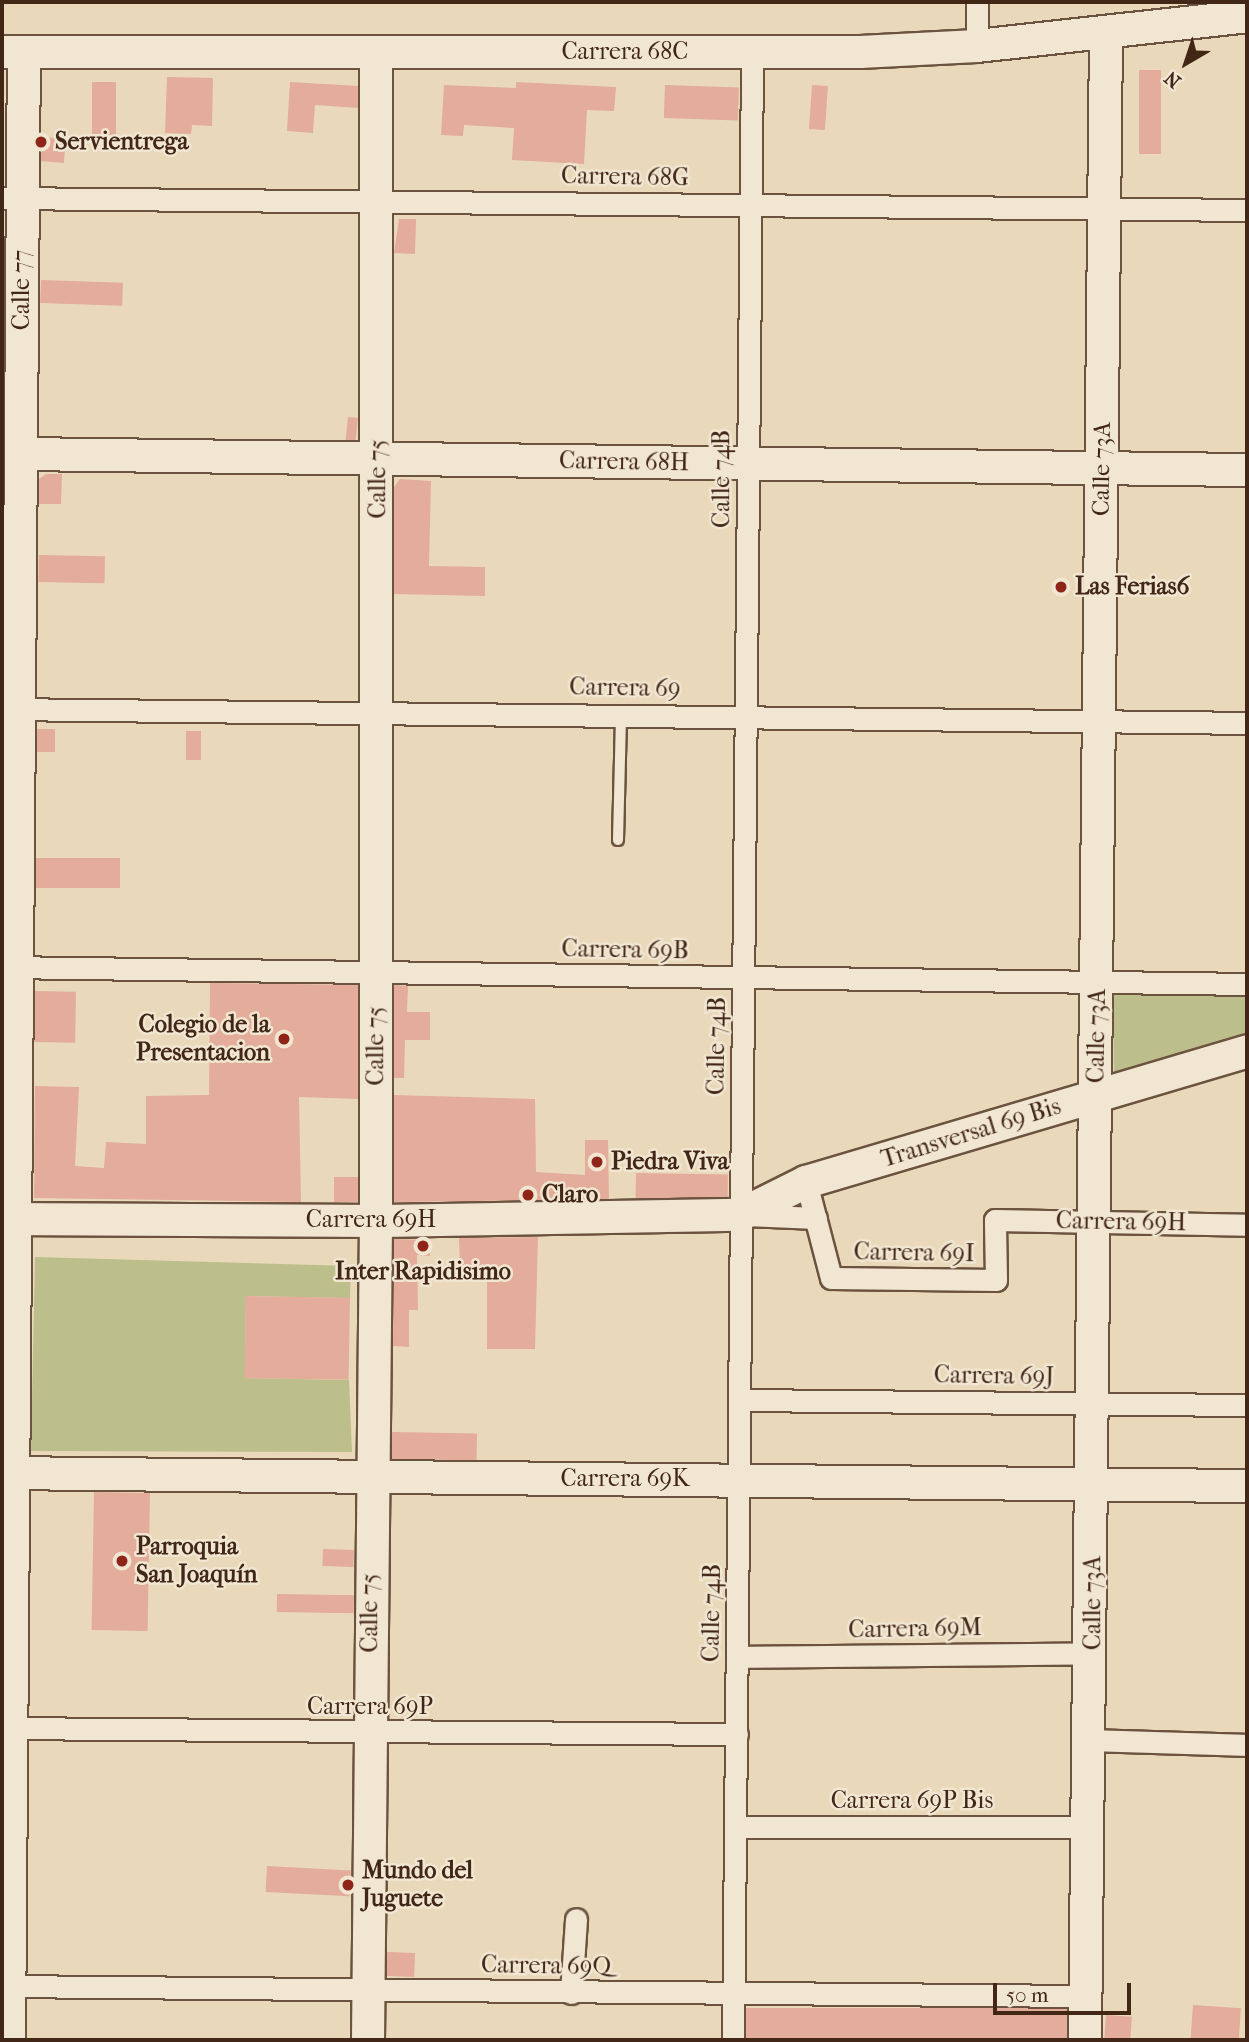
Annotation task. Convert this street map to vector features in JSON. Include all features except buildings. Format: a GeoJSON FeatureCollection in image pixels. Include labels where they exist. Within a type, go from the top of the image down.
{"type":"FeatureCollection","features":[{"type":"Feature","properties":{"kind":"street"},"geometry":{"type":"LineString","coordinates":[[977,2],[977,47]]}},
{"type":"Feature","properties":{"kind":"street","name":"Carrera 68C"},"geometry":{"type":"LineString","coordinates":[[13,52],[752,52],[977,47],[1247,16]]}},
{"type":"Feature","properties":{"kind":"street","name":"Calle 73A"},"geometry":{"type":"LineString","coordinates":[[1085,2040],[1089,1996],[1088,1827],[1093,1653],[1106,32]]}},
{"type":"Feature","properties":{"kind":"street","name":"Calle 77"},"geometry":{"type":"LineString","coordinates":[[9,2040],[6,1986],[6,1729],[13,52]]}},
{"type":"Feature","properties":{"kind":"street","name":"Calle 75"},"geometry":{"type":"LineString","coordinates":[[368,2040],[371,1479],[376,1221],[376,52]]}},
{"type":"Feature","properties":{"kind":"street","name":"Calle 74B"},"geometry":{"type":"LineString","coordinates":[[733,2040],[752,52]]}},
{"type":"Feature","properties":{"kind":"street","name":"Carrera 68G"},"geometry":{"type":"LineString","coordinates":[[12,198],[1247,209]]}},
{"type":"Feature","properties":{"kind":"street","name":"Carrera 68H"},"geometry":{"type":"LineString","coordinates":[[11,453],[1247,470]]}},
{"type":"Feature","properties":{"kind":"street","name":"Carrera 69"},"geometry":{"type":"LineString","coordinates":[[10,709],[747,715],[1247,723]]}},
{"type":"Feature","properties":{"kind":"street","name":"Carrera 69B"},"geometry":{"type":"LineString","coordinates":[[9,968],[1247,984]]}},
{"type":"Feature","properties":{"kind":"street","name":"Transversal 69 Bis"},"geometry":{"type":"LineString","coordinates":[[740,1215],[806,1182],[1247,1051]]}},
{"type":"Feature","properties":{"kind":"street"},"geometry":{"type":"LineString","coordinates":[[740,1215],[816,1218],[806,1182]]}},
{"type":"Feature","properties":{"kind":"street","name":"Carrera 69H"},"geometry":{"type":"LineString","coordinates":[[9,1219],[376,1221],[740,1215]]}},
{"type":"Feature","properties":{"kind":"street","name":"Carrera 69I"},"geometry":{"type":"LineString","coordinates":[[816,1218],[831,1278],[996,1280]]}},
{"type":"Feature","properties":{"kind":"street","name":"Carrera 69H"},"geometry":{"type":"LineString","coordinates":[[996,1280],[995,1220],[1247,1225]]}},
{"type":"Feature","properties":{"kind":"street","name":"Carrera 69J"},"geometry":{"type":"LineString","coordinates":[[741,1400],[1247,1405]]}},
{"type":"Feature","properties":{"kind":"street","name":"Carrera 69K"},"geometry":{"type":"LineString","coordinates":[[8,1473],[371,1479],[1093,1481],[1247,1486]]}},
{"type":"Feature","properties":{"kind":"street","name":"Carrera 69M"},"geometry":{"type":"LineString","coordinates":[[738,1657],[1093,1653]]}},
{"type":"Feature","properties":{"kind":"street","name":"Carrera 69P"},"geometry":{"type":"LineString","coordinates":[[6,1729],[737,1734]]}},
{"type":"Feature","properties":{"kind":"street"},"geometry":{"type":"LineString","coordinates":[[1091,1740],[1247,1745]]}},
{"type":"Feature","properties":{"kind":"street","name":"Carrera 69P Bis"},"geometry":{"type":"LineString","coordinates":[[736,1827],[1088,1827]]}},
{"type":"Feature","properties":{"kind":"street"},"geometry":{"type":"LineString","coordinates":[[570,1993],[576,1919]]}},
{"type":"Feature","properties":{"kind":"street","name":"Carrera 69Q"},"geometry":{"type":"LineString","coordinates":[[6,1986],[734,1995],[1089,1996]]}},
{"type":"Feature","properties":{"kind":"lane"},"geometry":{"type":"LineString","coordinates":[[618,840],[621,714]]}},
{"type":"Feature","properties":{"kind":"green space"},"geometry":{"type":"Polygon","coordinates":[[[1113,989],[1247,992],[1247,1032],[1114,1073],[1113,989]]]}},
{"type":"Feature","properties":{"kind":"green space"},"geometry":{"type":"Polygon","coordinates":[[[35,1257],[351,1266],[350,1298],[246,1296],[245,1378],[349,1380],[352,1452],[31,1451],[35,1257]]]}},
{"type":"Feature","properties":{"kind":"place","name":"Servientrega"},"geometry":{"type":"Point","coordinates":[41,142]}},
{"type":"Feature","properties":{"kind":"place","name":"Las Ferias6"},"geometry":{"type":"Point","coordinates":[1061,587]}},
{"type":"Feature","properties":{"kind":"place","name":"Colegio de la Presentacion"},"geometry":{"type":"Point","coordinates":[284,1039]}},
{"type":"Feature","properties":{"kind":"place","name":"Piedra Viva"},"geometry":{"type":"Point","coordinates":[597,1162]}},
{"type":"Feature","properties":{"kind":"place","name":"Claro"},"geometry":{"type":"Point","coordinates":[528,1195]}},
{"type":"Feature","properties":{"kind":"place","name":"Inter Rapidisimo"},"geometry":{"type":"Point","coordinates":[423,1246]}},
{"type":"Feature","properties":{"kind":"place","name":"Parroquia San Joaquín"},"geometry":{"type":"Point","coordinates":[122,1561]}},
{"type":"Feature","properties":{"kind":"place","name":"Mundo del Juguete"},"geometry":{"type":"Point","coordinates":[348,1885]}}]}
